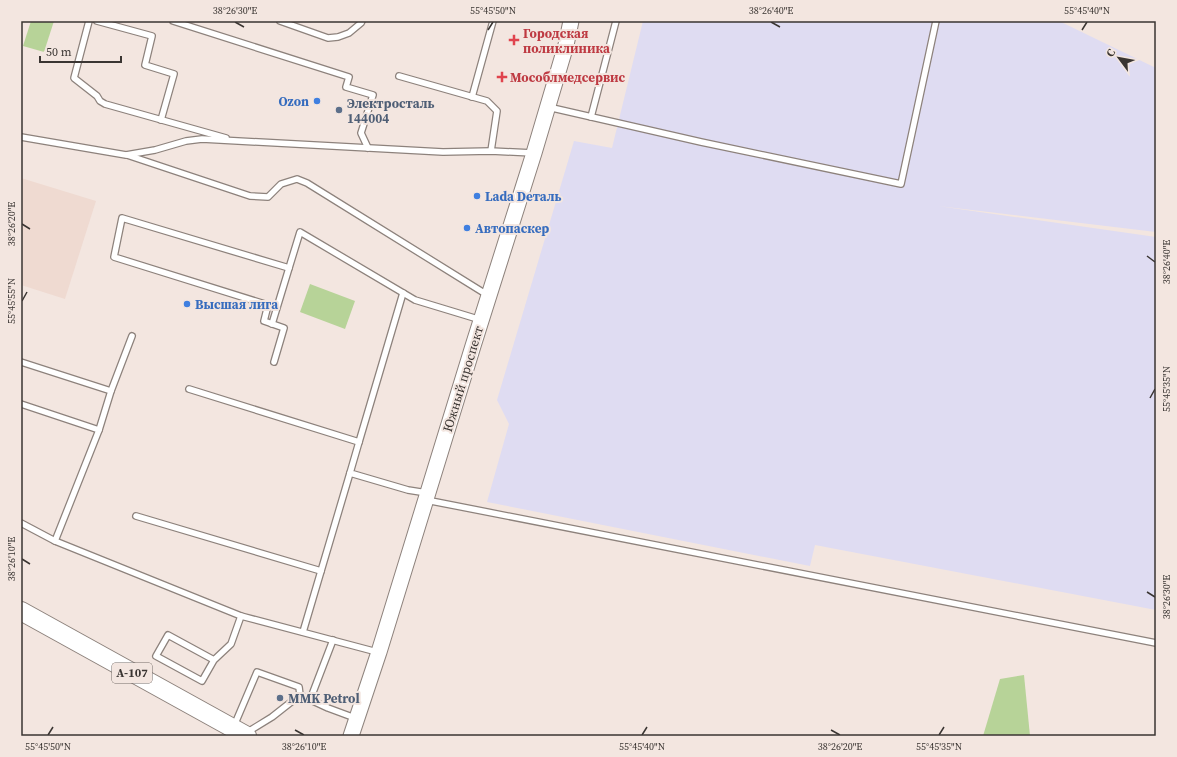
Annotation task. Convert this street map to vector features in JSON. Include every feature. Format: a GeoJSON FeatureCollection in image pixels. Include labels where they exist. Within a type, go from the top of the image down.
{"type":"FeatureCollection","features":[{"type":"Feature","properties":{"kind":"highway","name":"А-107"},"geometry":{"type":"LineString","coordinates":[[21,611],[241,733]]}},
{"type":"Feature","properties":{"kind":"main road","name":"Южный проспект"},"geometry":{"type":"LineString","coordinates":[[352,736],[534,153],[566,45],[571,21]]}},
{"type":"Feature","properties":{"kind":"lane"},"geometry":{"type":"LineString","coordinates":[[89,21],[74,78],[97,96],[100,101],[105,104],[235,140]]}},
{"type":"Feature","properties":{"kind":"lane"},"geometry":{"type":"LineString","coordinates":[[98,21],[152,36],[145,65],[174,74],[161,120]]}},
{"type":"Feature","properties":{"kind":"lane"},"geometry":{"type":"LineString","coordinates":[[173,21],[349,77],[346,87],[373,95],[360,133],[368,148]]}},
{"type":"Feature","properties":{"kind":"lane"},"geometry":{"type":"LineString","coordinates":[[280,21],[328,38],[338,37],[349,33],[362,21]]}},
{"type":"Feature","properties":{"kind":"lane"},"geometry":{"type":"LineString","coordinates":[[472,97],[493,21]]}},
{"type":"Feature","properties":{"kind":"lane"},"geometry":{"type":"LineString","coordinates":[[591,117],[616,21]]}},
{"type":"Feature","properties":{"kind":"lane"},"geometry":{"type":"LineString","coordinates":[[548,107],[701,142],[901,184],[936,21]]}},
{"type":"Feature","properties":{"kind":"lane"},"geometry":{"type":"LineString","coordinates":[[399,76],[487,101],[497,111],[491,150]]}},
{"type":"Feature","properties":{"kind":"lane"},"geometry":{"type":"LineString","coordinates":[[21,137],[126,155],[250,196],[268,197],[281,184],[297,179],[307,183],[489,296]]}},
{"type":"Feature","properties":{"kind":"lane"},"geometry":{"type":"LineString","coordinates":[[126,155],[155,150],[186,141],[202,139],[443,152],[491,150],[534,153]]}},
{"type":"Feature","properties":{"kind":"lane"},"geometry":{"type":"LineString","coordinates":[[274,362],[284,328],[264,322],[268,305],[114,257],[122,218],[289,268]]}},
{"type":"Feature","properties":{"kind":"lane"},"geometry":{"type":"LineString","coordinates":[[272,324],[300,232],[415,300],[481,320]]}},
{"type":"Feature","properties":{"kind":"lane"},"geometry":{"type":"LineString","coordinates":[[303,632],[403,293]]}},
{"type":"Feature","properties":{"kind":"lane"},"geometry":{"type":"LineString","coordinates":[[55,542],[100,430],[111,391],[132,336]]}},
{"type":"Feature","properties":{"kind":"lane"},"geometry":{"type":"LineString","coordinates":[[21,362],[111,391]]}},
{"type":"Feature","properties":{"kind":"lane"},"geometry":{"type":"LineString","coordinates":[[189,389],[359,442]]}},
{"type":"Feature","properties":{"kind":"lane"},"geometry":{"type":"LineString","coordinates":[[21,404],[100,430]]}},
{"type":"Feature","properties":{"kind":"lane"},"geometry":{"type":"LineString","coordinates":[[350,473],[426,496],[1156,643]]}},
{"type":"Feature","properties":{"kind":"lane"},"geometry":{"type":"LineString","coordinates":[[136,516],[321,571]]}},
{"type":"Feature","properties":{"kind":"lane"},"geometry":{"type":"LineString","coordinates":[[21,523],[55,542],[242,616],[379,652]]}},
{"type":"Feature","properties":{"kind":"lane"},"geometry":{"type":"LineString","coordinates":[[214,660],[168,634],[156,656],[202,681],[214,660],[231,644],[242,616]]}},
{"type":"Feature","properties":{"kind":"lane"},"geometry":{"type":"LineString","coordinates":[[310,700],[333,640]]}},
{"type":"Feature","properties":{"kind":"lane"},"geometry":{"type":"LineString","coordinates":[[241,733],[257,672],[299,686],[300,695]]}},
{"type":"Feature","properties":{"kind":"lane"},"geometry":{"type":"LineString","coordinates":[[241,733],[272,717],[300,695]]}},
{"type":"Feature","properties":{"kind":"lane"},"geometry":{"type":"LineString","coordinates":[[300,695],[357,719]]}},
{"type":"Feature","properties":{"kind":"shaded area"},"geometry":{"type":"Polygon","coordinates":[[[643,21],[1059,21],[1156,68],[1156,232],[938,206],[1156,237],[1156,610],[815,545],[810,566],[487,502],[509,424],[497,400],[574,141],[612,148],[643,21]]]}},
{"type":"Feature","properties":{"kind":"shaded area"},"geometry":{"type":"Polygon","coordinates":[[[21,178],[96,201],[65,299],[21,285],[21,178]]]}},
{"type":"Feature","properties":{"kind":"green space"},"geometry":{"type":"Polygon","coordinates":[[[31,21],[54,21],[44,52],[23,46],[31,21]]]}},
{"type":"Feature","properties":{"kind":"green space"},"geometry":{"type":"Polygon","coordinates":[[[310,284],[355,301],[345,329],[300,312],[310,284]]]}},
{"type":"Feature","properties":{"kind":"green space"},"geometry":{"type":"Polygon","coordinates":[[[1024,675],[1030,736],[983,736],[1000,679],[1024,675]]]}},
{"type":"Feature","properties":{"kind":"place","name":"Городская поликлиника"},"geometry":{"type":"Point","coordinates":[514,40]}},
{"type":"Feature","properties":{"kind":"place","name":"Мособлмедсервис"},"geometry":{"type":"Point","coordinates":[502,77]}},
{"type":"Feature","properties":{"kind":"place","name":"Ozon"},"geometry":{"type":"Point","coordinates":[317,101]}},
{"type":"Feature","properties":{"kind":"place","name":"Электросталь 144004"},"geometry":{"type":"Point","coordinates":[339,110]}},
{"type":"Feature","properties":{"kind":"place","name":"Lada Dеталь"},"geometry":{"type":"Point","coordinates":[477,196]}},
{"type":"Feature","properties":{"kind":"place","name":"Автопаскер"},"geometry":{"type":"Point","coordinates":[467,228]}},
{"type":"Feature","properties":{"kind":"place","name":"Высшая лига"},"geometry":{"type":"Point","coordinates":[187,304]}},
{"type":"Feature","properties":{"kind":"place","name":"MMK Petrol"},"geometry":{"type":"Point","coordinates":[280,698]}}]}
